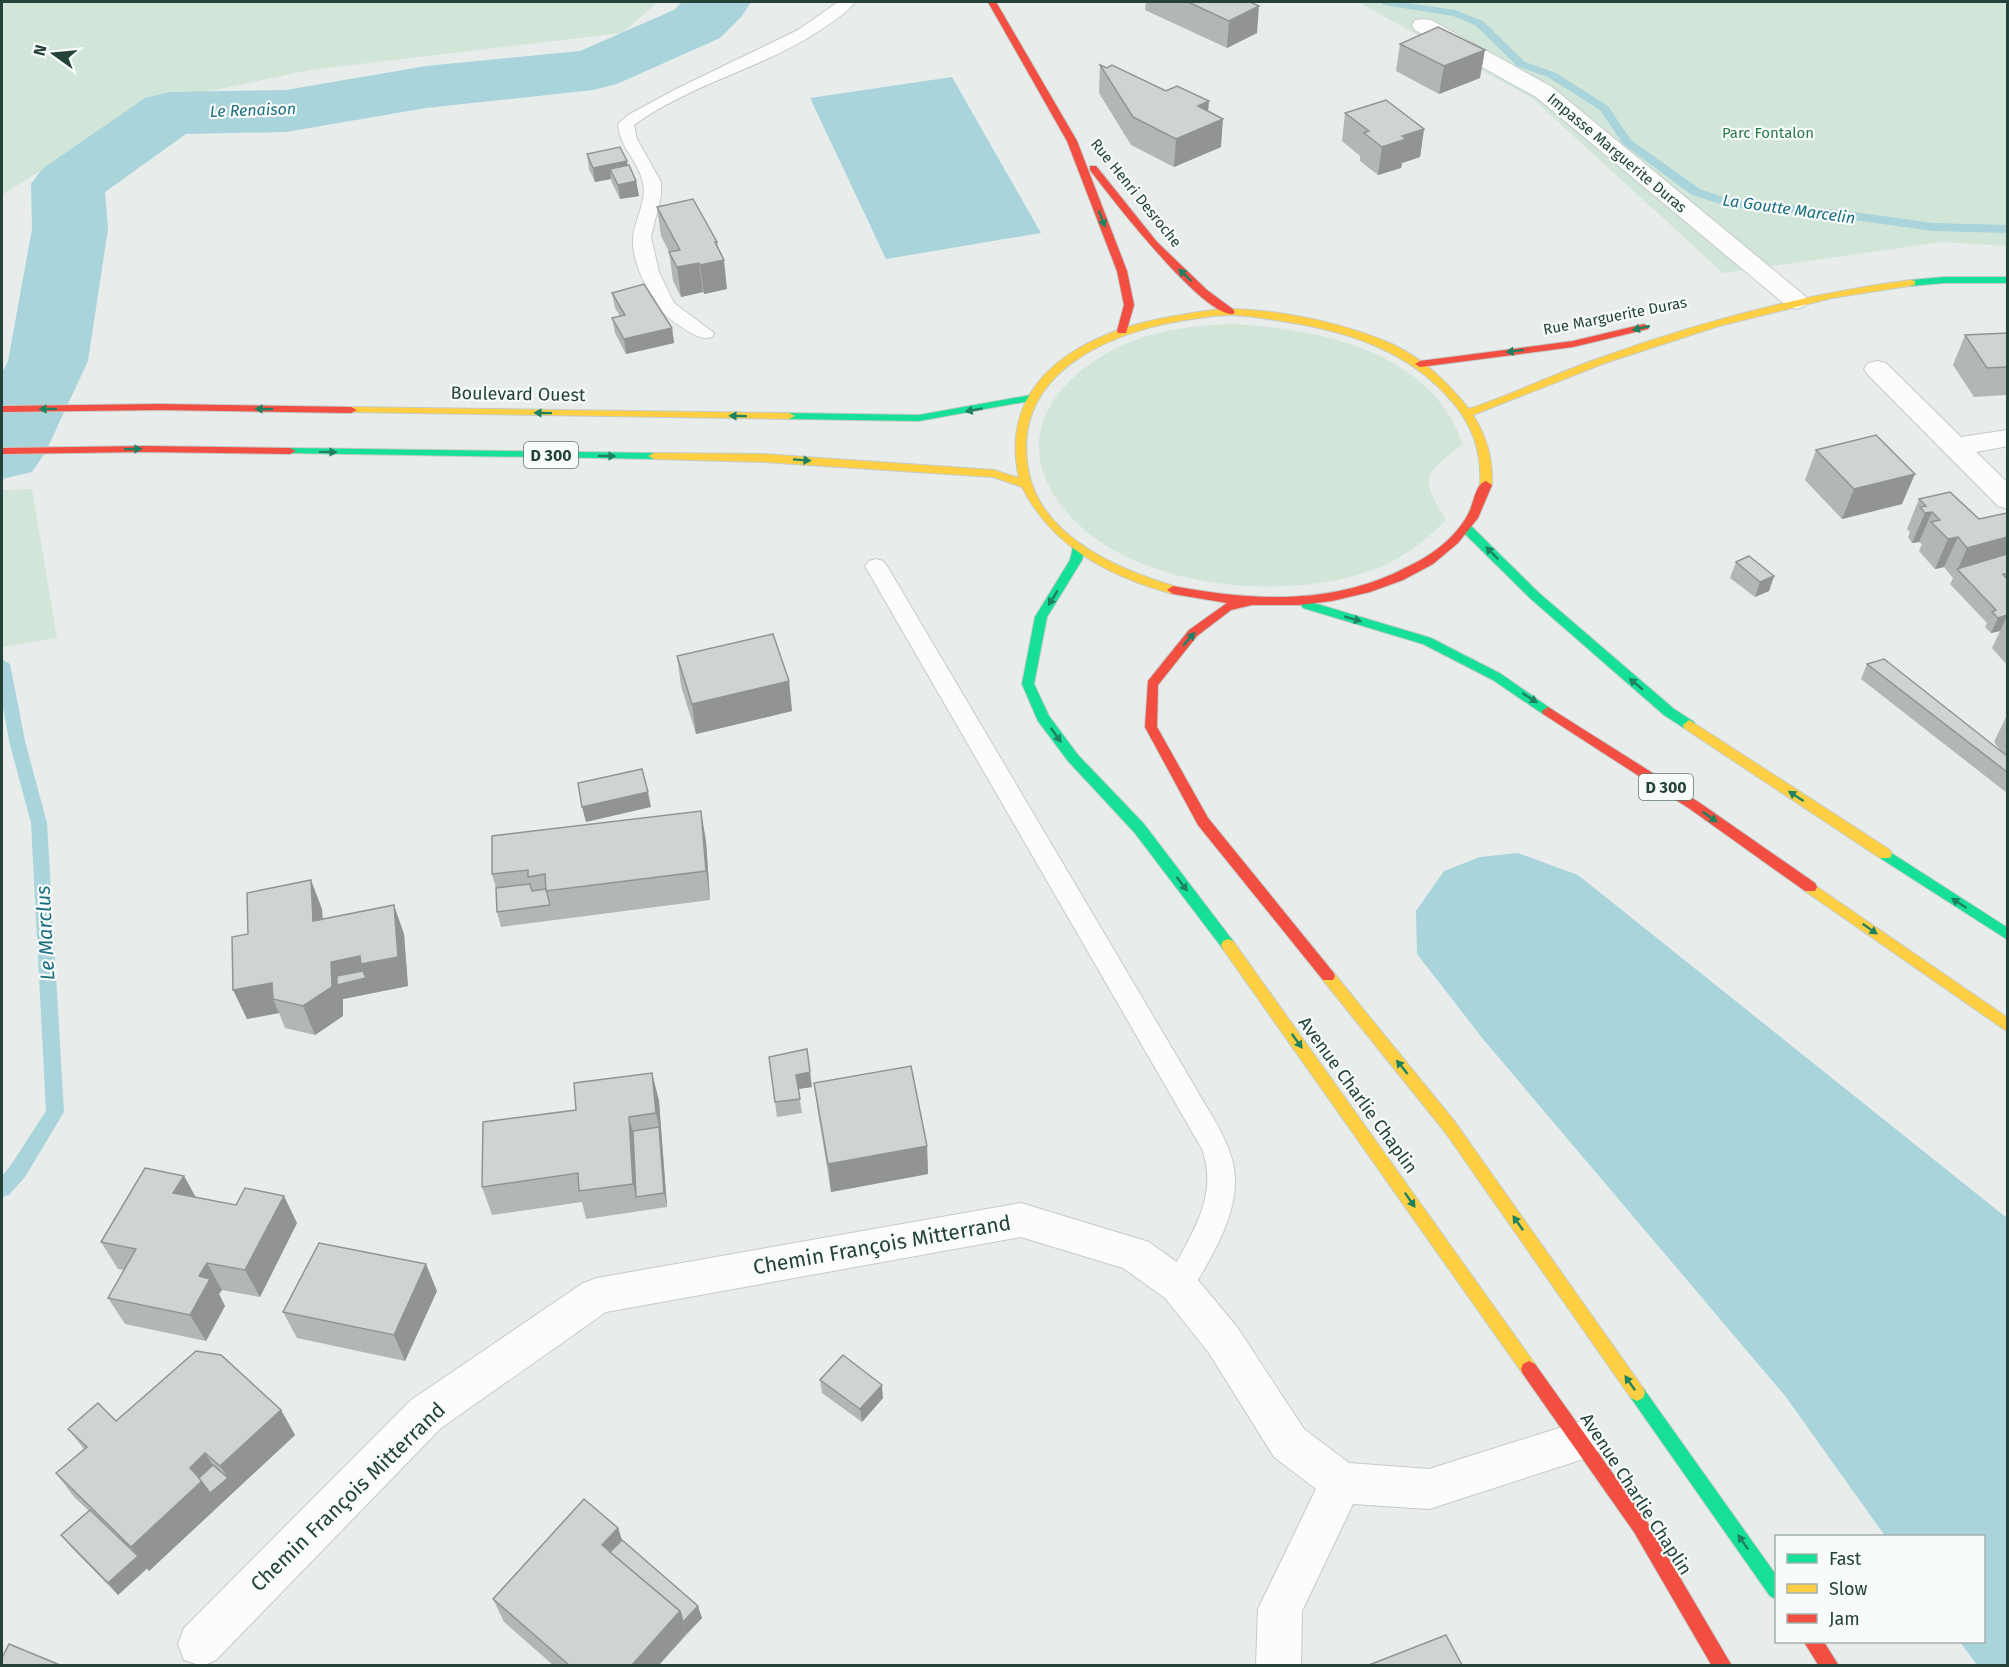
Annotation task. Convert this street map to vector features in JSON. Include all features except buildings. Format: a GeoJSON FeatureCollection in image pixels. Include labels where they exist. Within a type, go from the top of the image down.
{"type":"FeatureCollection","features":[{"type":"Feature","properties":{"kind":"main road","name":"Rue Henri Desroche"},"geometry":{"type":"LineString","coordinates":[[992,2],[1072,141],[1153,244],[1203,292],[1230,312]]}},
{"type":"Feature","properties":{"kind":"main road","name":"Rue Henri Desroche"},"geometry":{"type":"LineString","coordinates":[[1072,141],[1122,271],[1130,305],[1122,331]]}},
{"type":"Feature","properties":{"kind":"main road","name":"Rue Marguerite Duras"},"geometry":{"type":"LineString","coordinates":[[1681,319],[1789,303],[1854,289],[1933,281],[2007,280]]}},
{"type":"Feature","properties":{"kind":"main road","name":"Rue Marguerite Duras"},"geometry":{"type":"LineString","coordinates":[[1469,413],[1666,339],[1789,303]]}},
{"type":"Feature","properties":{"kind":"main road"},"geometry":{"type":"LineString","coordinates":[[1230,312],[1281,315],[1332,325],[1379,342],[1420,364],[1456,395],[1469,413],[1483,441],[1487,471],[1481,500],[1466,528],[1444,550],[1407,574],[1380,585],[1340,596],[1297,602],[1249,602],[1201,596],[1155,585],[1114,568],[1079,547],[1050,520],[1038,506],[1025,484],[1019,462],[1018,440],[1022,418],[1031,398],[1054,371],[1085,348],[1122,331],[1174,317],[1230,312]]}},
{"type":"Feature","properties":{"kind":"main road","name":"Rue Marguerite Duras"},"geometry":{"type":"LineString","coordinates":[[1420,364],[1574,344],[1660,324]]}},
{"type":"Feature","properties":{"kind":"main road","name":"Boulevard Ouest"},"geometry":{"type":"LineString","coordinates":[[2,409],[94,408],[919,418],[1031,398]]}},
{"type":"Feature","properties":{"kind":"main road","name":"D 300"},"geometry":{"type":"LineString","coordinates":[[2,451],[145,449],[763,458],[994,474],[1025,484]]}},
{"type":"Feature","properties":{"kind":"main road"},"geometry":{"type":"LineString","coordinates":[[1466,528],[1543,604],[1670,712],[2007,935]]}},
{"type":"Feature","properties":{"kind":"main road","name":"Avenue Charlie Chaplin"},"geometry":{"type":"LineString","coordinates":[[1079,547],[1076,560],[1041,617],[1028,684],[1043,718],[1073,758],[1139,828],[1230,947],[1640,1526],[1723,1665]]}},
{"type":"Feature","properties":{"kind":"main road"},"geometry":{"type":"LineString","coordinates":[[1249,602],[1227,608],[1193,633],[1152,684],[1151,727],[1203,821],[1450,1127],[1775,1589]]}},
{"type":"Feature","properties":{"kind":"main road","name":"D 300"},"geometry":{"type":"LineString","coordinates":[[1297,602],[1427,641],[1497,676],[1695,806],[2007,1026]]}},
{"type":"Feature","properties":{"kind":"main road"},"geometry":{"type":"LineString","coordinates":[[1814,1643],[1830,1665]]}},
{"type":"Feature","properties":{"kind":"street","name":"Impasse Marguerite Duras"},"geometry":{"type":"LineString","coordinates":[[1423,25],[1544,92],[1789,303]]}},
{"type":"Feature","properties":{"kind":"street"},"geometry":{"type":"LineString","coordinates":[[1877,369],[2007,500]]}},
{"type":"Feature","properties":{"kind":"street"},"geometry":{"type":"LineString","coordinates":[[1955,447],[2007,438]]}},
{"type":"Feature","properties":{"kind":"street","name":"Chemin François Mitterrand"},"geometry":{"type":"LineString","coordinates":[[200,1644],[426,1414],[597,1296],[1021,1220],[1135,1254],[1179,1286],[1223,1340],[1288,1443],[1341,1483]]}},
{"type":"Feature","properties":{"kind":"street"},"geometry":{"type":"LineString","coordinates":[[1278,1665],[1280,1609],[1341,1483],[1429,1489],[1581,1441]]}},
{"type":"Feature","properties":{"kind":"lane"},"geometry":{"type":"LineString","coordinates":[[705,333],[680,317],[666,304],[646,261],[641,239],[651,199],[652,182],[625,133],[626,124],[633,117],[673,96],[815,28],[846,2]]}},
{"type":"Feature","properties":{"kind":"lane"},"geometry":{"type":"LineString","coordinates":[[876,566],[1186,1095],[1218,1156],[1221,1190],[1209,1235],[1179,1286]]}},
{"type":"Feature","properties":{"kind":"green space"},"geometry":{"type":"Polygon","coordinates":[[[2,2],[658,2],[622,33],[310,70],[144,105],[2,195],[2,2]]]}},
{"type":"Feature","properties":{"kind":"green space","name":"Parc Fontalon"},"geometry":{"type":"Polygon","coordinates":[[[1358,2],[2007,2],[2007,246],[1943,242],[1723,273],[1532,98],[1358,2]]]}},
{"type":"Feature","properties":{"kind":"green space"},"geometry":{"type":"Polygon","coordinates":[[[1231,324],[1291,330],[1352,345],[1381,356],[1407,372],[1430,391],[1451,418],[1463,444],[1440,463],[1429,477],[1432,494],[1446,520],[1410,551],[1378,568],[1330,581],[1288,586],[1245,586],[1200,580],[1158,569],[1119,553],[1085,530],[1058,501],[1044,475],[1039,449],[1042,426],[1052,404],[1067,384],[1086,367],[1109,352],[1133,341],[1181,328],[1231,324]]]}},
{"type":"Feature","properties":{"kind":"green space"},"geometry":{"type":"Polygon","coordinates":[[[32,489],[57,638],[2,647],[2,490],[32,489]]]}},
{"type":"Feature","properties":{"kind":"water"},"geometry":{"type":"Polygon","coordinates":[[[952,77],[1041,233],[886,259],[810,98],[952,77]]]}},
{"type":"Feature","properties":{"kind":"water"},"geometry":{"type":"Polygon","coordinates":[[[1518,853],[1578,875],[2007,1218],[2007,1665],[1977,1665],[1961,1643],[1985,1643],[1985,1535],[1884,1535],[1786,1397],[1483,1039],[1417,954],[1416,911],[1444,871],[1480,857],[1518,853]]]}},
{"type":"Feature","properties":{"kind":"waterway","name":"Le Renaison"},"geometry":{"type":"LineString","coordinates":[[2,453],[48,361],[70,229],[68,184],[170,113],[286,111],[426,87],[593,70],[697,24],[719,2]]}},
{"type":"Feature","properties":{"kind":"waterway","name":"La Goutte Marcelin"},"geometry":{"type":"LineString","coordinates":[[1384,2],[1455,13],[1479,23],[1521,64],[1552,75],[1604,108],[1627,142],[1696,192],[1730,203],[1839,214],[1933,227],[2008,229]]}},
{"type":"Feature","properties":{"kind":"waterway","name":"Le Marclus"},"geometry":{"type":"LineString","coordinates":[[2,664],[17,741],[39,823],[55,1112],[18,1171],[2,1189]]}},
{"type":"Feature","properties":{"kind":"traffic: fast"},"geometry":{"type":"LineString","coordinates":[[1911,283],[1944,280],[2008,280]]}},
{"type":"Feature","properties":{"kind":"traffic: fast"},"geometry":{"type":"LineString","coordinates":[[789,416],[919,418],[1031,398]]}},
{"type":"Feature","properties":{"kind":"traffic: fast"},"geometry":{"type":"LineString","coordinates":[[290,451],[654,456]]}},
{"type":"Feature","properties":{"kind":"traffic: fast"},"geometry":{"type":"LineString","coordinates":[[1466,528],[1535,596],[1669,712],[1689,725]]}},
{"type":"Feature","properties":{"kind":"traffic: fast"},"geometry":{"type":"LineString","coordinates":[[1079,547],[1076,560],[1041,617],[1028,684],[1043,718],[1073,758],[1139,828],[1228,945]]}},
{"type":"Feature","properties":{"kind":"traffic: fast"},"geometry":{"type":"LineString","coordinates":[[1307,605],[1427,641],[1497,677],[1548,711]]}},
{"type":"Feature","properties":{"kind":"traffic: fast"},"geometry":{"type":"LineString","coordinates":[[1885,854],[2008,935]]}},
{"type":"Feature","properties":{"kind":"traffic: fast"},"geometry":{"type":"LineString","coordinates":[[1637,1393],[1775,1589]]}},
{"type":"Feature","properties":{"kind":"traffic: slow"},"geometry":{"type":"LineString","coordinates":[[1469,413],[1601,361],[1715,323],[1832,295],[1911,283]]}},
{"type":"Feature","properties":{"kind":"traffic: slow"},"geometry":{"type":"LineString","coordinates":[[1230,312],[1295,320],[1361,336],[1392,348],[1420,365],[1445,386],[1471,421],[1480,438],[1485,456],[1486,485]]}},
{"type":"Feature","properties":{"kind":"traffic: slow"},"geometry":{"type":"LineString","coordinates":[[1173,590],[1139,579],[1106,564],[1085,552],[1059,532],[1039,508],[1026,483],[1020,456],[1021,429],[1031,403],[1048,378],[1074,355],[1091,344],[1149,324],[1190,316],[1230,312]]}},
{"type":"Feature","properties":{"kind":"traffic: slow"},"geometry":{"type":"LineString","coordinates":[[351,410],[789,416]]}},
{"type":"Feature","properties":{"kind":"traffic: slow"},"geometry":{"type":"LineString","coordinates":[[654,456],[763,458],[994,474],[1025,484]]}},
{"type":"Feature","properties":{"kind":"traffic: slow"},"geometry":{"type":"LineString","coordinates":[[1689,725],[1885,854]]}},
{"type":"Feature","properties":{"kind":"traffic: slow"},"geometry":{"type":"LineString","coordinates":[[1810,887],[2008,1026]]}},
{"type":"Feature","properties":{"kind":"traffic: slow"},"geometry":{"type":"LineString","coordinates":[[1228,945],[1529,1369]]}},
{"type":"Feature","properties":{"kind":"traffic: slow"},"geometry":{"type":"LineString","coordinates":[[1328,976],[1450,1127],[1637,1393]]}},
{"type":"Feature","properties":{"kind":"traffic: jam"},"geometry":{"type":"LineString","coordinates":[[992,2],[1072,141],[1122,271],[1129,305],[1122,331]]}},
{"type":"Feature","properties":{"kind":"traffic: jam"},"geometry":{"type":"LineString","coordinates":[[1093,168],[1153,244],[1203,292],[1230,312]]}},
{"type":"Feature","properties":{"kind":"traffic: jam"},"geometry":{"type":"LineString","coordinates":[[1420,364],[1573,344],[1644,327]]}},
{"type":"Feature","properties":{"kind":"traffic: jam"},"geometry":{"type":"LineString","coordinates":[[2,409],[160,407],[351,410]]}},
{"type":"Feature","properties":{"kind":"traffic: jam"},"geometry":{"type":"LineString","coordinates":[[2,451],[145,449],[290,451]]}},
{"type":"Feature","properties":{"kind":"traffic: jam"},"geometry":{"type":"LineString","coordinates":[[1173,590],[1220,598],[1268,602],[1332,597],[1366,589],[1398,577],[1428,561],[1454,541],[1474,515],[1486,485]]}},
{"type":"Feature","properties":{"kind":"traffic: jam"},"geometry":{"type":"LineString","coordinates":[[1249,602],[1227,607],[1193,633],[1152,684],[1151,727],[1203,821],[1328,976]]}},
{"type":"Feature","properties":{"kind":"traffic: jam"},"geometry":{"type":"LineString","coordinates":[[1548,711],[1695,806],[1810,887]]}},
{"type":"Feature","properties":{"kind":"traffic: jam"},"geometry":{"type":"LineString","coordinates":[[1529,1369],[1640,1526],[1723,1666]]}},
{"type":"Feature","properties":{"kind":"traffic: jam"},"geometry":{"type":"LineString","coordinates":[[1814,1643],[1830,1666]]}}]}
